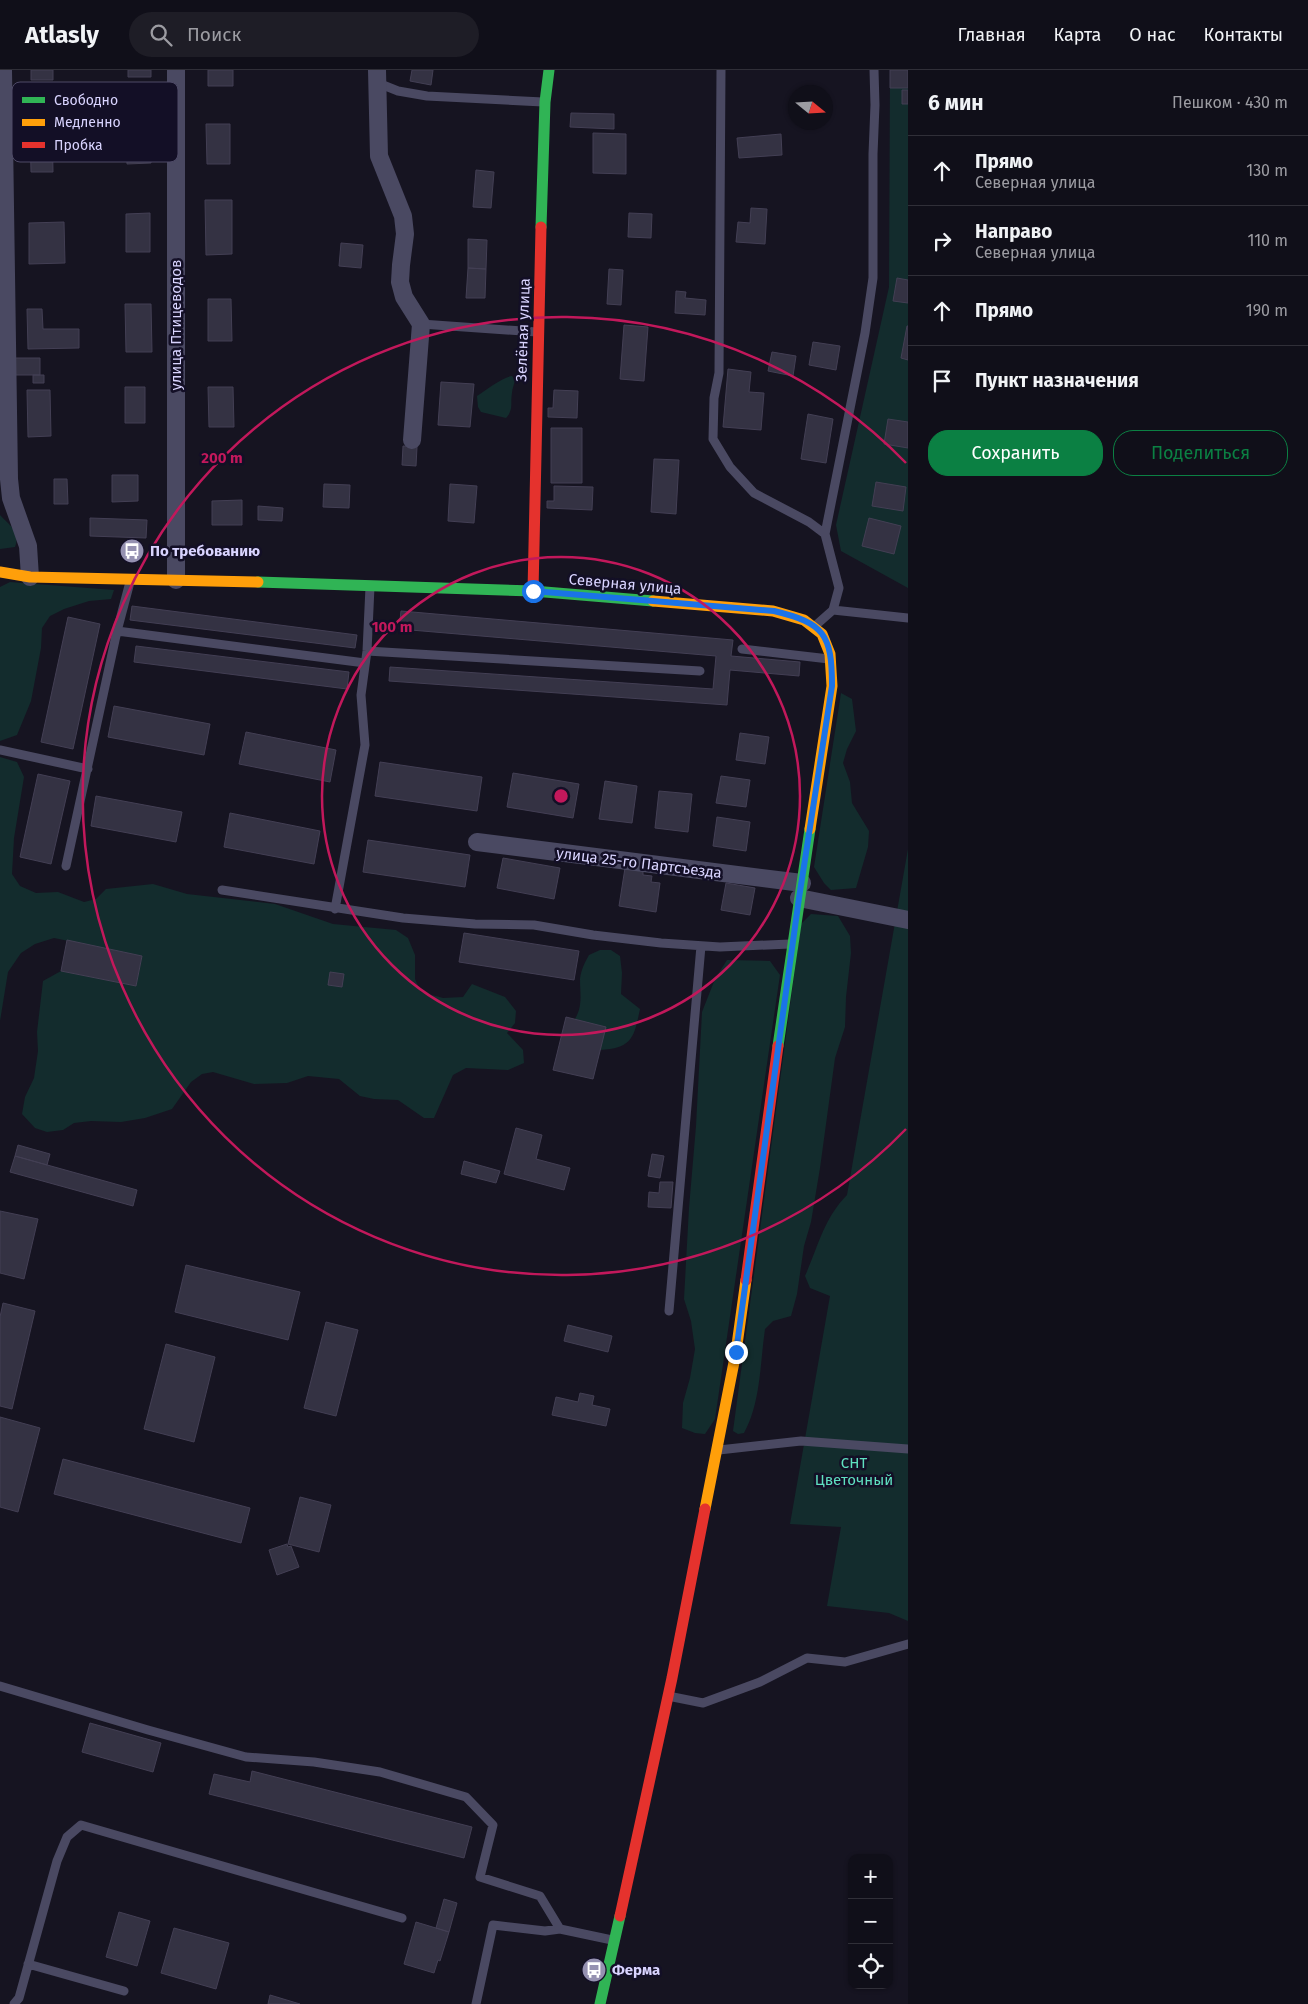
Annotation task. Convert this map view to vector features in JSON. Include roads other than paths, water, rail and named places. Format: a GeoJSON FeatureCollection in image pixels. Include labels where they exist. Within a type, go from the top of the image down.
{"type":"FeatureCollection","features":[{"type":"Feature","properties":{"kind":"street"},"geometry":{"type":"LineString","coordinates":[[3,70],[9,480],[11,498],[28,546],[30,577]]}},
{"type":"Feature","properties":{"kind":"street","name":"Зелёная улица"},"geometry":{"type":"LineString","coordinates":[[533,591],[545,102],[549,70]]}},
{"type":"Feature","properties":{"kind":"street"},"geometry":{"type":"LineString","coordinates":[[378,76],[379,156],[403,216],[405,234],[400,282],[404,297],[421,324],[412,440]]}},
{"type":"Feature","properties":{"kind":"street","name":"улица Птицеводов"},"geometry":{"type":"LineString","coordinates":[[176,162],[176,580]]}},
{"type":"Feature","properties":{"kind":"street","name":"Северная улица"},"geometry":{"type":"LineString","coordinates":[[0,572],[30,577],[533,591],[774,611],[796,616],[816,625]]}},
{"type":"Feature","properties":{"kind":"street"},"geometry":{"type":"LineString","coordinates":[[600,2004],[668,1696],[736,1352],[800,891],[832,686],[832,660],[827,641],[816,625]]}},
{"type":"Feature","properties":{"kind":"street","name":"улица 25-го Партсъезда"},"geometry":{"type":"LineString","coordinates":[[477,842],[800,891],[908,920]]}},
{"type":"Feature","properties":{"kind":"lane"},"geometry":{"type":"LineString","coordinates":[[721,70],[719,373],[714,398],[713,439],[730,467],[754,493],[809,522],[825,534]]}},
{"type":"Feature","properties":{"kind":"lane"},"geometry":{"type":"LineString","coordinates":[[816,625],[833,610],[839,588],[825,534],[865,333],[873,278],[874,70]]}},
{"type":"Feature","properties":{"kind":"lane"},"geometry":{"type":"LineString","coordinates":[[378,76],[398,91],[427,96],[545,102]]}},
{"type":"Feature","properties":{"kind":"lane"},"geometry":{"type":"LineString","coordinates":[[421,324],[538,332]]}},
{"type":"Feature","properties":{"kind":"lane"},"geometry":{"type":"LineString","coordinates":[[66,866],[130,579]]}},
{"type":"Feature","properties":{"kind":"lane"},"geometry":{"type":"LineString","coordinates":[[335,909],[365,745],[361,695],[367,651],[370,585]]}},
{"type":"Feature","properties":{"kind":"lane"},"geometry":{"type":"LineString","coordinates":[[833,610],[908,618]]}},
{"type":"Feature","properties":{"kind":"lane"},"geometry":{"type":"LineString","coordinates":[[117,631],[366,663]]}},
{"type":"Feature","properties":{"kind":"lane"},"geometry":{"type":"LineString","coordinates":[[742,649],[832,660]]}},
{"type":"Feature","properties":{"kind":"lane"},"geometry":{"type":"LineString","coordinates":[[367,651],[700,671]]}},
{"type":"Feature","properties":{"kind":"lane"},"geometry":{"type":"LineString","coordinates":[[0,750],[88,769]]}},
{"type":"Feature","properties":{"kind":"lane"},"geometry":{"type":"LineString","coordinates":[[222,890],[335,909],[412,919],[475,924],[534,925],[593,935],[701,946],[793,944]]}},
{"type":"Feature","properties":{"kind":"lane"},"geometry":{"type":"LineString","coordinates":[[670,1311],[701,946]]}},
{"type":"Feature","properties":{"kind":"lane"},"geometry":{"type":"LineString","coordinates":[[717,1450],[801,1441],[908,1449]]}},
{"type":"Feature","properties":{"kind":"lane"},"geometry":{"type":"LineString","coordinates":[[668,1696],[703,1703],[760,1682],[807,1658],[845,1662],[908,1644]]}},
{"type":"Feature","properties":{"kind":"lane"},"geometry":{"type":"LineString","coordinates":[[0,1686],[148,1730],[246,1756],[314,1762],[380,1772],[466,1797],[493,1825],[480,1877],[540,1896],[560,1929]]}},
{"type":"Feature","properties":{"kind":"lane"},"geometry":{"type":"LineString","coordinates":[[14,2004],[19,1998],[57,1861],[67,1837],[81,1825],[402,1918]]}},
{"type":"Feature","properties":{"kind":"lane"},"geometry":{"type":"LineString","coordinates":[[476,2004],[494,1925],[544,1931],[560,1929],[614,1940]]}},
{"type":"Feature","properties":{"kind":"lane"},"geometry":{"type":"LineString","coordinates":[[28,1964],[124,1991]]}},
{"type":"Feature","properties":{"kind":"place","name":"По требованию"},"geometry":{"type":"Point","coordinates":[132,551]}},
{"type":"Feature","properties":{"kind":"place","name":"Ферма"},"geometry":{"type":"Point","coordinates":[594,1970]}},
{"type":"Feature","properties":{"kind":"park label","name":"СНТ Цветочный"},"geometry":{"type":"Point","coordinates":[854,1472]}}]}
